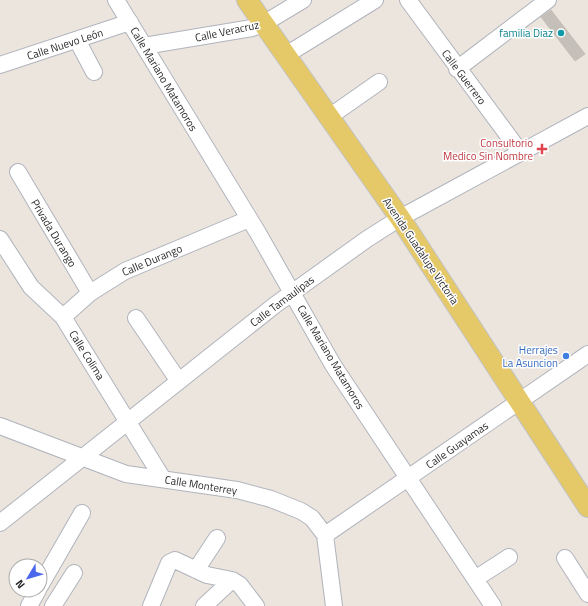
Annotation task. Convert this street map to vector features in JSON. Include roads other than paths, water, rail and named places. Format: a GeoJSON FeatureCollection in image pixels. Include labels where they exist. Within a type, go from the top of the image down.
{"type":"FeatureCollection","features":[{"type":"Feature","properties":{"kind":"main road","name":"Avenida Guadalupe Victoria"},"geometry":{"type":"LineString","coordinates":[[247,0],[400,218],[520,400],[588,507]]}},
{"type":"Feature","properties":{"kind":"street","name":"Calle Mariano Matamoros"},"geometry":{"type":"LineString","coordinates":[[116,0],[249,219],[333,365],[493,606]]}},
{"type":"Feature","properties":{"kind":"street","name":"Calle Veracruz"},"geometry":{"type":"LineString","coordinates":[[144,46],[236,32],[263,24],[303,0]]}},
{"type":"Feature","properties":{"kind":"street"},"geometry":{"type":"LineString","coordinates":[[286,56],[374,0]]}},
{"type":"Feature","properties":{"kind":"street","name":"Calle Guerrero"},"geometry":{"type":"LineString","coordinates":[[408,0],[457,69],[521,153]]}},
{"type":"Feature","properties":{"kind":"street"},"geometry":{"type":"LineString","coordinates":[[457,69],[548,0]]}},
{"type":"Feature","properties":{"kind":"street","name":"Calle Nuevo León"},"geometry":{"type":"LineString","coordinates":[[0,65],[130,22]]}},
{"type":"Feature","properties":{"kind":"street"},"geometry":{"type":"LineString","coordinates":[[77,40],[94,72]]}},
{"type":"Feature","properties":{"kind":"street"},"geometry":{"type":"LineString","coordinates":[[329,117],[379,82]]}},
{"type":"Feature","properties":{"kind":"street","name":"Calle Tamaulipas"},"geometry":{"type":"LineString","coordinates":[[0,523],[178,380],[292,293],[367,239],[400,218],[588,116]]}},
{"type":"Feature","properties":{"kind":"street","name":"Privada Durango"},"geometry":{"type":"LineString","coordinates":[[18,172],[90,293]]}},
{"type":"Feature","properties":{"kind":"street","name":"Calle Durango"},"geometry":{"type":"LineString","coordinates":[[63,317],[90,293],[125,271],[249,219]]}},
{"type":"Feature","properties":{"kind":"street","name":"Calle Colima"},"geometry":{"type":"LineString","coordinates":[[0,239],[31,287],[63,317],[163,479]]}},
{"type":"Feature","properties":{"kind":"street"},"geometry":{"type":"LineString","coordinates":[[136,318],[178,380]]}},
{"type":"Feature","properties":{"kind":"street","name":"Calle Guayamas"},"geometry":{"type":"LineString","coordinates":[[325,535],[588,354]]}},
{"type":"Feature","properties":{"kind":"street","name":"Calle Monterrey"},"geometry":{"type":"LineString","coordinates":[[0,426],[126,474],[237,490],[272,499],[301,510],[312,518],[325,535]]}},
{"type":"Feature","properties":{"kind":"street"},"geometry":{"type":"LineString","coordinates":[[48,572],[82,513]]}},
{"type":"Feature","properties":{"kind":"street"},"geometry":{"type":"LineString","coordinates":[[325,535],[334,606]]}},
{"type":"Feature","properties":{"kind":"street"},"geometry":{"type":"LineString","coordinates":[[196,570],[217,538]]}},
{"type":"Feature","properties":{"kind":"street"},"geometry":{"type":"LineString","coordinates":[[475,579],[509,557]]}},
{"type":"Feature","properties":{"kind":"street"},"geometry":{"type":"LineString","coordinates":[[565,558],[588,594]]}},
{"type":"Feature","properties":{"kind":"street"},"geometry":{"type":"LineString","coordinates":[[151,606],[171,560],[180,561],[207,575],[232,580],[240,585],[256,606]]}},
{"type":"Feature","properties":{"kind":"street"},"geometry":{"type":"LineString","coordinates":[[53,606],[74,573]]}},
{"type":"Feature","properties":{"kind":"street"},"geometry":{"type":"LineString","coordinates":[[204,606],[232,580]]}},
{"type":"Feature","properties":{"kind":"place","name":"familia Diaz"},"geometry":{"type":"Point","coordinates":[561,33]}},
{"type":"Feature","properties":{"kind":"place","name":"Consultorio Medico Sin Nombre"},"geometry":{"type":"Point","coordinates":[542,149]}},
{"type":"Feature","properties":{"kind":"place","name":"Herrajes La Asuncion"},"geometry":{"type":"Point","coordinates":[566,356]}}]}
